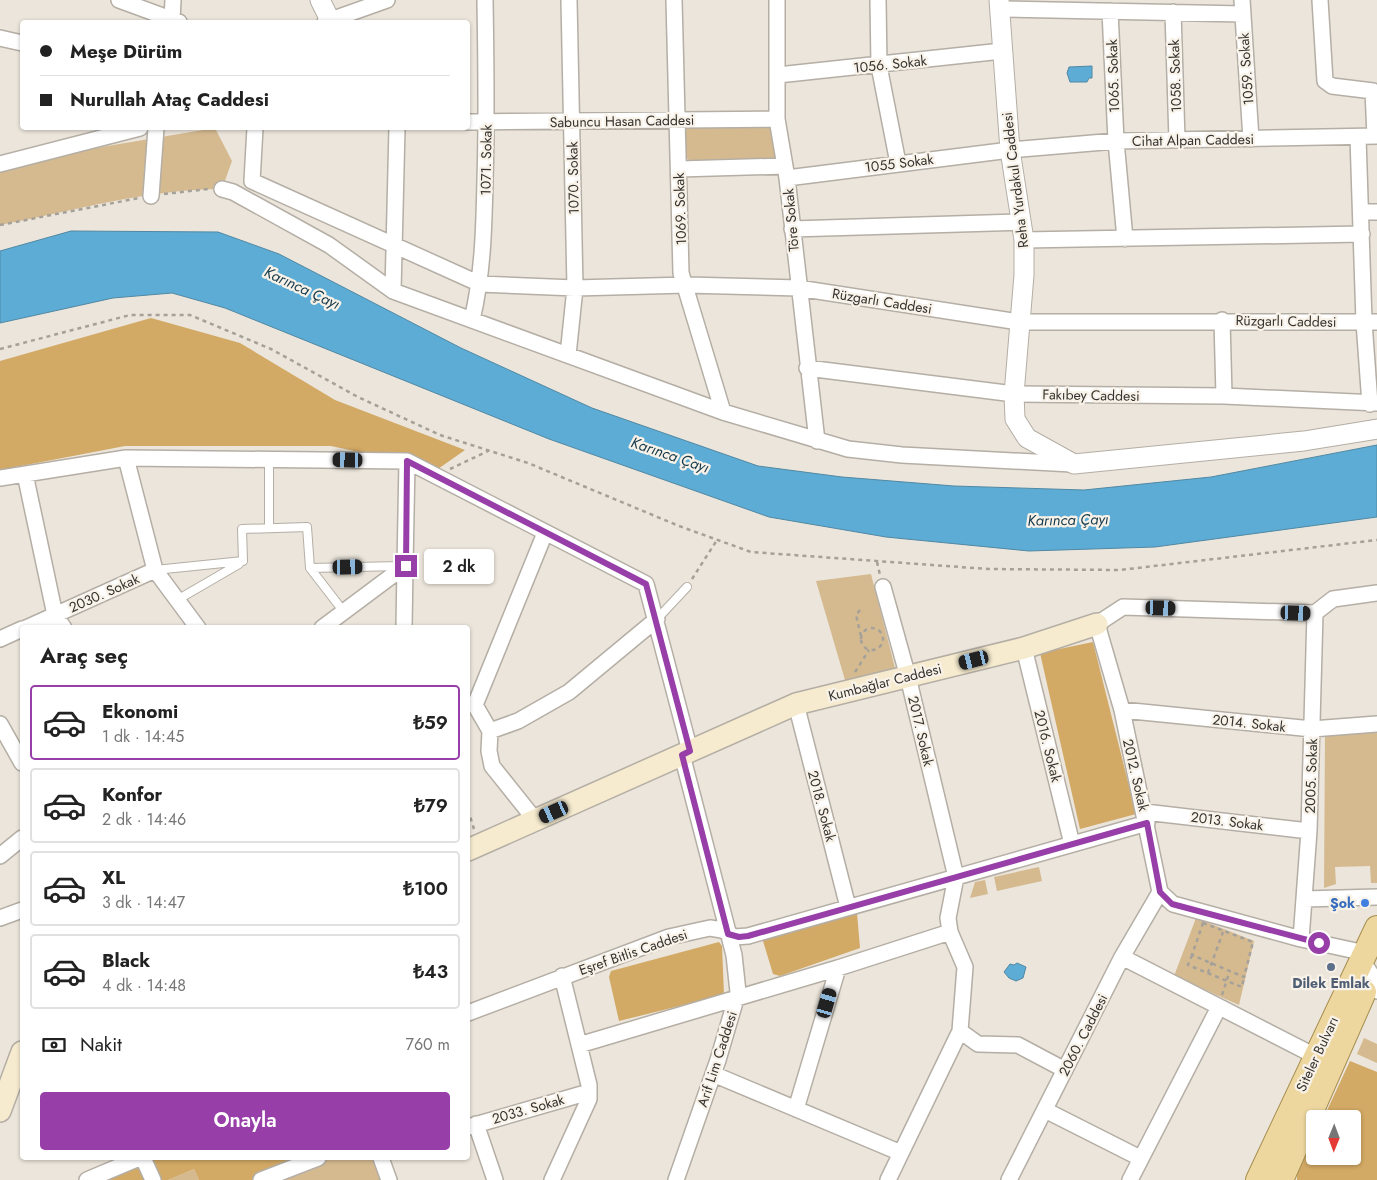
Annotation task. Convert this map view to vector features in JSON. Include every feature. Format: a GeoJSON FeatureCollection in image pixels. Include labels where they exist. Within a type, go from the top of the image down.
{"type":"FeatureCollection","features":[{"type":"Feature","properties":{"kind":"main road","name":"Kumbağlar Caddesi"},"geometry":{"type":"LineString","coordinates":[[470,849],[796,704],[1024,648],[1097,624]]}},
{"type":"Feature","properties":{"kind":"main road","name":"Siteler Bulvarı"},"geometry":{"type":"LineString","coordinates":[[1258,1180],[1371,972],[1377,928]]}},
{"type":"Feature","properties":{"kind":"main road"},"geometry":{"type":"LineString","coordinates":[[0,1111],[20,1057]]}},
{"type":"Feature","properties":{"kind":"main road","name":"Siteler Bulvarı"},"geometry":{"type":"LineString","coordinates":[[1281,1180],[1323,1060]]}},
{"type":"Feature","properties":{"kind":"street"},"geometry":{"type":"LineString","coordinates":[[119,0],[169,20],[173,0]]}},
{"type":"Feature","properties":{"kind":"street"},"geometry":{"type":"LineString","coordinates":[[320,0],[328,20]]}},
{"type":"Feature","properties":{"kind":"street"},"geometry":{"type":"LineString","coordinates":[[334,20],[387,0]]}},
{"type":"Feature","properties":{"kind":"street","name":"1071. Sokak"},"geometry":{"type":"LineString","coordinates":[[472,320],[480,284],[484,228],[487,122],[485,0]]}},
{"type":"Feature","properties":{"kind":"street","name":"1070. Sokak"},"geometry":{"type":"LineString","coordinates":[[568,355],[574,288],[569,0]]}},
{"type":"Feature","properties":{"kind":"street","name":"1069. Sokak"},"geometry":{"type":"LineString","coordinates":[[674,0],[681,273],[687,285],[723,412]]}},
{"type":"Feature","properties":{"kind":"street","name":"Töre Sokak"},"geometry":{"type":"LineString","coordinates":[[777,0],[777,119],[786,172],[807,368],[817,441]]}},
{"type":"Feature","properties":{"kind":"street"},"geometry":{"type":"LineString","coordinates":[[878,0],[879,66],[898,163]]}},
{"type":"Feature","properties":{"kind":"street"},"geometry":{"type":"LineString","coordinates":[[1320,0],[1324,81],[1332,86],[1375,89],[1376,136]]}},
{"type":"Feature","properties":{"kind":"street"},"geometry":{"type":"LineString","coordinates":[[1000,4],[1119,8],[1173,12],[1199,6],[1242,7]]}},
{"type":"Feature","properties":{"kind":"street","name":"Reha Yurdakul Caddesi"},"geometry":{"type":"LineString","coordinates":[[1000,4],[1010,150],[1023,231],[1024,274],[1014,394],[1015,419],[1027,438],[1074,464]]}},
{"type":"Feature","properties":{"kind":"street","name":"1059. Sokak"},"geometry":{"type":"LineString","coordinates":[[1242,7],[1251,138]]}},
{"type":"Feature","properties":{"kind":"street","name":"1065. Sokak"},"geometry":{"type":"LineString","coordinates":[[1119,8],[1116,141],[1126,239]]}},
{"type":"Feature","properties":{"kind":"street","name":"1058. Sokak"},"geometry":{"type":"LineString","coordinates":[[1173,12],[1177,140]]}},
{"type":"Feature","properties":{"kind":"street"},"geometry":{"type":"LineString","coordinates":[[0,38],[20,43]]}},
{"type":"Feature","properties":{"kind":"street","name":"1056. Sokak"},"geometry":{"type":"LineString","coordinates":[[778,75],[879,66],[1002,51]]}},
{"type":"Feature","properties":{"kind":"street","name":"Sabuncu Hasan Caddesi"},"geometry":{"type":"LineString","coordinates":[[470,122],[777,119]]}},
{"type":"Feature","properties":{"kind":"street"},"geometry":{"type":"LineString","coordinates":[[0,164],[132,130]]}},
{"type":"Feature","properties":{"kind":"street"},"geometry":{"type":"LineString","coordinates":[[151,196],[156,130]]}},
{"type":"Feature","properties":{"kind":"street","name":"Rüzgarlı Caddesi"},"geometry":{"type":"LineString","coordinates":[[255,130],[252,181],[480,284],[574,288],[687,285],[798,288],[1019,322],[1222,320],[1371,322]]}},
{"type":"Feature","properties":{"kind":"street"},"geometry":{"type":"LineString","coordinates":[[394,291],[398,130]]}},
{"type":"Feature","properties":{"kind":"street","name":"Cihat Alpan Caddesi"},"geometry":{"type":"LineString","coordinates":[[1010,150],[1116,141],[1376,136]]}},
{"type":"Feature","properties":{"kind":"street"},"geometry":{"type":"LineString","coordinates":[[1358,137],[1362,234],[1371,322],[1374,404]]}},
{"type":"Feature","properties":{"kind":"street","name":"1055 Sokak"},"geometry":{"type":"LineString","coordinates":[[678,169],[786,172],[898,163],[1010,150]]}},
{"type":"Feature","properties":{"kind":"street"},"geometry":{"type":"LineString","coordinates":[[222,189],[233,192],[329,245],[394,291],[723,412],[848,449],[902,455],[1074,464],[1304,441],[1377,429]]}},
{"type":"Feature","properties":{"kind":"street"},"geometry":{"type":"LineString","coordinates":[[1361,212],[1377,212]]}},
{"type":"Feature","properties":{"kind":"street"},"geometry":{"type":"LineString","coordinates":[[792,229],[1023,231],[1126,239],[1362,234]]}},
{"type":"Feature","properties":{"kind":"street"},"geometry":{"type":"LineString","coordinates":[[1222,320],[1224,396]]}},
{"type":"Feature","properties":{"kind":"street","name":"Fakıbey Caddesi"},"geometry":{"type":"LineString","coordinates":[[807,368],[1014,394],[1224,396],[1374,404]]}},
{"type":"Feature","properties":{"kind":"street"},"geometry":{"type":"LineString","coordinates":[[126,458],[155,570],[196,625]]}},
{"type":"Feature","properties":{"kind":"street"},"geometry":{"type":"LineString","coordinates":[[0,478],[126,458],[407,461],[404,625]]}},
{"type":"Feature","properties":{"kind":"street","name":"Arif Lim Caddesi"},"geometry":{"type":"LineString","coordinates":[[407,461],[646,584],[657,619],[686,753],[734,955],[738,992],[713,1074],[676,1180]]}},
{"type":"Feature","properties":{"kind":"street"},"geometry":{"type":"LineString","coordinates":[[25,474],[60,621]]}},
{"type":"Feature","properties":{"kind":"street"},"geometry":{"type":"LineString","coordinates":[[536,821],[492,766],[489,751],[490,731],[472,704],[544,533]]}},
{"type":"Feature","properties":{"kind":"street"},"geometry":{"type":"LineString","coordinates":[[326,625],[406,566]]}},
{"type":"Feature","properties":{"kind":"street","name":"2030. Sokak"},"geometry":{"type":"LineString","coordinates":[[41,625],[60,621],[155,570]]}},
{"type":"Feature","properties":{"kind":"street","name":"2017. Sokak"},"geometry":{"type":"LineString","coordinates":[[883,586],[908,677],[956,877]]}},
{"type":"Feature","properties":{"kind":"street"},"geometry":{"type":"LineString","coordinates":[[1315,613],[1333,599],[1377,594]]}},
{"type":"Feature","properties":{"kind":"street","name":"Kumbağlar Caddesi"},"geometry":{"type":"LineString","coordinates":[[1097,624],[1123,607],[1315,613]]}},
{"type":"Feature","properties":{"kind":"street","name":"2005. Sokak"},"geometry":{"type":"LineString","coordinates":[[1301,939],[1309,831],[1315,613]]}},
{"type":"Feature","properties":{"kind":"street"},"geometry":{"type":"LineString","coordinates":[[490,731],[518,721],[570,692],[657,619]]}},
{"type":"Feature","properties":{"kind":"street","name":"2012. Sokak"},"geometry":{"type":"LineString","coordinates":[[1097,624],[1122,710],[1146,817],[1160,892]]}},
{"type":"Feature","properties":{"kind":"street"},"geometry":{"type":"LineString","coordinates":[[0,639],[20,630]]}},
{"type":"Feature","properties":{"kind":"street","name":"2016. Sokak"},"geometry":{"type":"LineString","coordinates":[[1024,648],[1072,844]]}},
{"type":"Feature","properties":{"kind":"street","name":"2018. Sokak"},"geometry":{"type":"LineString","coordinates":[[796,704],[848,907]]}},
{"type":"Feature","properties":{"kind":"street","name":"2014. Sokak"},"geometry":{"type":"LineString","coordinates":[[1122,710],[1312,729],[1377,724]]}},
{"type":"Feature","properties":{"kind":"street"},"geometry":{"type":"LineString","coordinates":[[0,724],[6,747],[20,760]]}},
{"type":"Feature","properties":{"kind":"street","name":"Eşref Bitlis Caddesi"},"geometry":{"type":"LineString","coordinates":[[470,1011],[669,938],[710,928],[722,930],[739,937],[748,936],[1072,844],[1146,817]]}},
{"type":"Feature","properties":{"kind":"street","name":"2013. Sokak"},"geometry":{"type":"LineString","coordinates":[[1146,817],[1309,831]]}},
{"type":"Feature","properties":{"kind":"street"},"geometry":{"type":"LineString","coordinates":[[0,856],[20,840]]}},
{"type":"Feature","properties":{"kind":"street"},"geometry":{"type":"LineString","coordinates":[[888,1180],[960,1031],[965,967],[950,932],[948,918],[956,877]]}},
{"type":"Feature","properties":{"kind":"street"},"geometry":{"type":"LineString","coordinates":[[1160,892],[1172,904],[1301,939],[1356,951],[1371,972]]}},
{"type":"Feature","properties":{"kind":"street","name":"2060. Caddesi"},"geometry":{"type":"LineString","coordinates":[[1010,1180],[1122,957],[1160,892]]}},
{"type":"Feature","properties":{"kind":"street"},"geometry":{"type":"LineString","coordinates":[[1304,899],[1377,898]]}},
{"type":"Feature","properties":{"kind":"street"},"geometry":{"type":"LineString","coordinates":[[0,918],[20,911]]}},
{"type":"Feature","properties":{"kind":"street"},"geometry":{"type":"LineString","coordinates":[[579,1045],[736,1000],[950,932]]}},
{"type":"Feature","properties":{"kind":"street"},"geometry":{"type":"LineString","coordinates":[[1122,957],[1218,1008],[1323,1060]]}},
{"type":"Feature","properties":{"kind":"street"},"geometry":{"type":"LineString","coordinates":[[796,1109],[838,968]]}},
{"type":"Feature","properties":{"kind":"street"},"geometry":{"type":"LineString","coordinates":[[552,1180],[589,1099],[579,1045],[562,976]]}},
{"type":"Feature","properties":{"kind":"street"},"geometry":{"type":"LineString","coordinates":[[1130,1180],[1218,1008]]}},
{"type":"Feature","properties":{"kind":"street"},"geometry":{"type":"LineString","coordinates":[[960,1031],[978,1044],[1018,1045],[1065,1070]]}},
{"type":"Feature","properties":{"kind":"street"},"geometry":{"type":"LineString","coordinates":[[713,1074],[901,1154]]}},
{"type":"Feature","properties":{"kind":"street","name":"2033. Sokak"},"geometry":{"type":"LineString","coordinates":[[472,1126],[589,1092]]}},
{"type":"Feature","properties":{"kind":"street"},"geometry":{"type":"LineString","coordinates":[[1045,1110],[1140,1158]]}},
{"type":"Feature","properties":{"kind":"street"},"geometry":{"type":"LineString","coordinates":[[472,1126],[495,1180]]}},
{"type":"Feature","properties":{"kind":"street"},"geometry":{"type":"LineString","coordinates":[[87,1180],[136,1160]]}},
{"type":"Feature","properties":{"kind":"street"},"geometry":{"type":"LineString","coordinates":[[142,1160],[153,1180]]}},
{"type":"Feature","properties":{"kind":"street"},"geometry":{"type":"LineString","coordinates":[[271,1178],[313,1160]]}},
{"type":"Feature","properties":{"kind":"street"},"geometry":{"type":"LineString","coordinates":[[382,1160],[389,1180]]}},
{"type":"Feature","properties":{"kind":"lane"},"geometry":{"type":"LineString","coordinates":[[268,459],[269,528]]}},
{"type":"Feature","properties":{"kind":"lane"},"geometry":{"type":"LineString","coordinates":[[243,562],[242,529],[307,528],[310,568],[344,612]]}},
{"type":"Feature","properties":{"kind":"lane"},"geometry":{"type":"LineString","coordinates":[[155,570],[243,562]]}},
{"type":"Feature","properties":{"kind":"lane"},"geometry":{"type":"LineString","coordinates":[[177,600],[243,562]]}},
{"type":"Feature","properties":{"kind":"lane"},"geometry":{"type":"LineString","coordinates":[[310,568],[406,566]]}},
{"type":"Feature","properties":{"kind":"lane"},"geometry":{"type":"LineString","coordinates":[[657,619],[687,587]]}},
{"type":"Feature","properties":{"kind":"path"},"geometry":{"type":"LineString","coordinates":[[0,225],[151,196],[197,189],[222,189]]}},
{"type":"Feature","properties":{"kind":"path"},"geometry":{"type":"LineString","coordinates":[[0,349],[130,314],[190,315],[271,348],[358,397],[440,435],[528,463],[751,552],[988,569],[1120,570],[1377,540]]}},
{"type":"Feature","properties":{"kind":"path"},"geometry":{"type":"LineString","coordinates":[[435,476],[489,451]]}},
{"type":"Feature","properties":{"kind":"path"},"geometry":{"type":"LineString","coordinates":[[687,587],[717,540]]}},
{"type":"Feature","properties":{"kind":"path"},"geometry":{"type":"LineString","coordinates":[[861,637],[865,631],[875,629],[882,637],[882,643],[877,648],[870,650],[864,647],[861,637],[856,615],[862,609]]}},
{"type":"Feature","properties":{"kind":"path"},"geometry":{"type":"LineString","coordinates":[[1203,923],[1224,930],[1253,942],[1242,987],[1188,965],[1203,923]]}},
{"type":"Feature","properties":{"kind":"path"},"geometry":{"type":"LineString","coordinates":[[1208,973],[1224,930]]}},
{"type":"Feature","properties":{"kind":"path"},"geometry":{"type":"LineString","coordinates":[[1192,955],[1244,976]]}},
{"type":"Feature","properties":{"kind":"path"},"geometry":{"type":"LineString","coordinates":[[1218,1008],[1230,970]]}},
{"type":"Feature","properties":{"kind":"shaded area"},"geometry":{"type":"Polygon","coordinates":[[[690,126],[767,126],[775,133],[776,156],[771,162],[690,161],[685,157],[682,131],[690,126]]]}},
{"type":"Feature","properties":{"kind":"shaded area"},"geometry":{"type":"Polygon","coordinates":[[[203,130],[216,130],[232,161],[222,189],[194,190],[139,197],[0,225],[0,164],[203,130]]]}},
{"type":"Feature","properties":{"kind":"shaded area"},"geometry":{"type":"Polygon","coordinates":[[[151,318],[240,343],[335,400],[465,450],[438,469],[331,446],[125,446],[0,470],[0,361],[151,318]]]}},
{"type":"Feature","properties":{"kind":"shaded area"},"geometry":{"type":"Polygon","coordinates":[[[871,574],[895,668],[845,680],[816,581],[871,574]]]}},
{"type":"Feature","properties":{"kind":"shaded area"},"geometry":{"type":"Polygon","coordinates":[[[1093,642],[1136,814],[1080,829],[1040,653],[1093,642]]]}},
{"type":"Feature","properties":{"kind":"shaded area"},"geometry":{"type":"Polygon","coordinates":[[[1377,731],[1377,883],[1371,883],[1370,866],[1335,867],[1336,884],[1324,888],[1325,734],[1377,731]]]}},
{"type":"Feature","properties":{"kind":"shaded area"},"geometry":{"type":"Polygon","coordinates":[[[1039,867],[1042,881],[997,891],[994,877],[1039,867]]]}},
{"type":"Feature","properties":{"kind":"shaded area"},"geometry":{"type":"Polygon","coordinates":[[[985,880],[988,894],[970,898],[975,882],[985,880]]]}},
{"type":"Feature","properties":{"kind":"shaded area"},"geometry":{"type":"Polygon","coordinates":[[[857,913],[860,948],[780,976],[773,974],[763,941],[764,937],[857,913]]]}},
{"type":"Feature","properties":{"kind":"shaded area"},"geometry":{"type":"Polygon","coordinates":[[[1196,918],[1254,941],[1239,1005],[1174,976],[1196,918]]]}},
{"type":"Feature","properties":{"kind":"shaded area"},"geometry":{"type":"Polygon","coordinates":[[[719,942],[722,946],[724,995],[619,1021],[609,977],[611,971],[719,942]]]}},
{"type":"Feature","properties":{"kind":"shaded area"},"geometry":{"type":"Polygon","coordinates":[[[1364,1038],[1377,1044],[1377,1063],[1357,1054],[1364,1038]]]}},
{"type":"Feature","properties":{"kind":"shaded area"},"geometry":{"type":"Polygon","coordinates":[[[1350,1061],[1377,1072],[1377,1180],[1297,1180],[1297,1174],[1306,1155],[1306,1165],[1361,1165],[1361,1110],[1327,1110],[1350,1061]]]}},
{"type":"Feature","properties":{"kind":"shaded area"},"geometry":{"type":"Polygon","coordinates":[[[134,1160],[313,1160],[261,1180],[199,1180],[194,1169],[168,1180],[87,1180],[134,1160]]]}},
{"type":"Feature","properties":{"kind":"shaded area"},"geometry":{"type":"Polygon","coordinates":[[[314,1160],[382,1160],[389,1180],[277,1180],[314,1160]]]}},
{"type":"Feature","properties":{"kind":"shaded area"},"geometry":{"type":"Polygon","coordinates":[[[194,1169],[199,1180],[168,1180],[194,1169]]]}},
{"type":"Feature","properties":{"kind":"water"},"geometry":{"type":"Polygon","coordinates":[[[1092,66],[1092,78],[1089,78],[1087,82],[1070,82],[1067,73],[1069,67],[1092,66]]]}},
{"type":"Feature","properties":{"kind":"water","name":"Karınca Çayı"},"geometry":{"type":"Polygon","coordinates":[[[71,231],[218,232],[279,254],[461,348],[592,408],[758,466],[842,477],[954,486],[1084,490],[1211,477],[1377,445],[1377,517],[1155,547],[1029,551],[886,537],[769,517],[549,439],[225,308],[172,293],[113,298],[0,323],[0,251],[71,231]]]}},
{"type":"Feature","properties":{"kind":"water"},"geometry":{"type":"Polygon","coordinates":[[[1017,963],[1026,967],[1023,978],[1016,981],[1009,978],[1004,972],[1010,964],[1014,965],[1017,963]]]}},
{"type":"Feature","properties":{"kind":"place","name":"Şok"},"geometry":{"type":"Point","coordinates":[1365,903]}},
{"type":"Feature","properties":{"kind":"place","name":"Dilek Emlak"},"geometry":{"type":"Point","coordinates":[1331,967]}},
{"type":"Feature","properties":{"kind":"route"},"geometry":{"type":"LineString","coordinates":[[406,566],[407,461],[646,584],[657,619],[690,751],[682,755],[728,934],[735,937],[748,936],[1147,823],[1160,892],[1172,904],[1319,943]]}}]}
